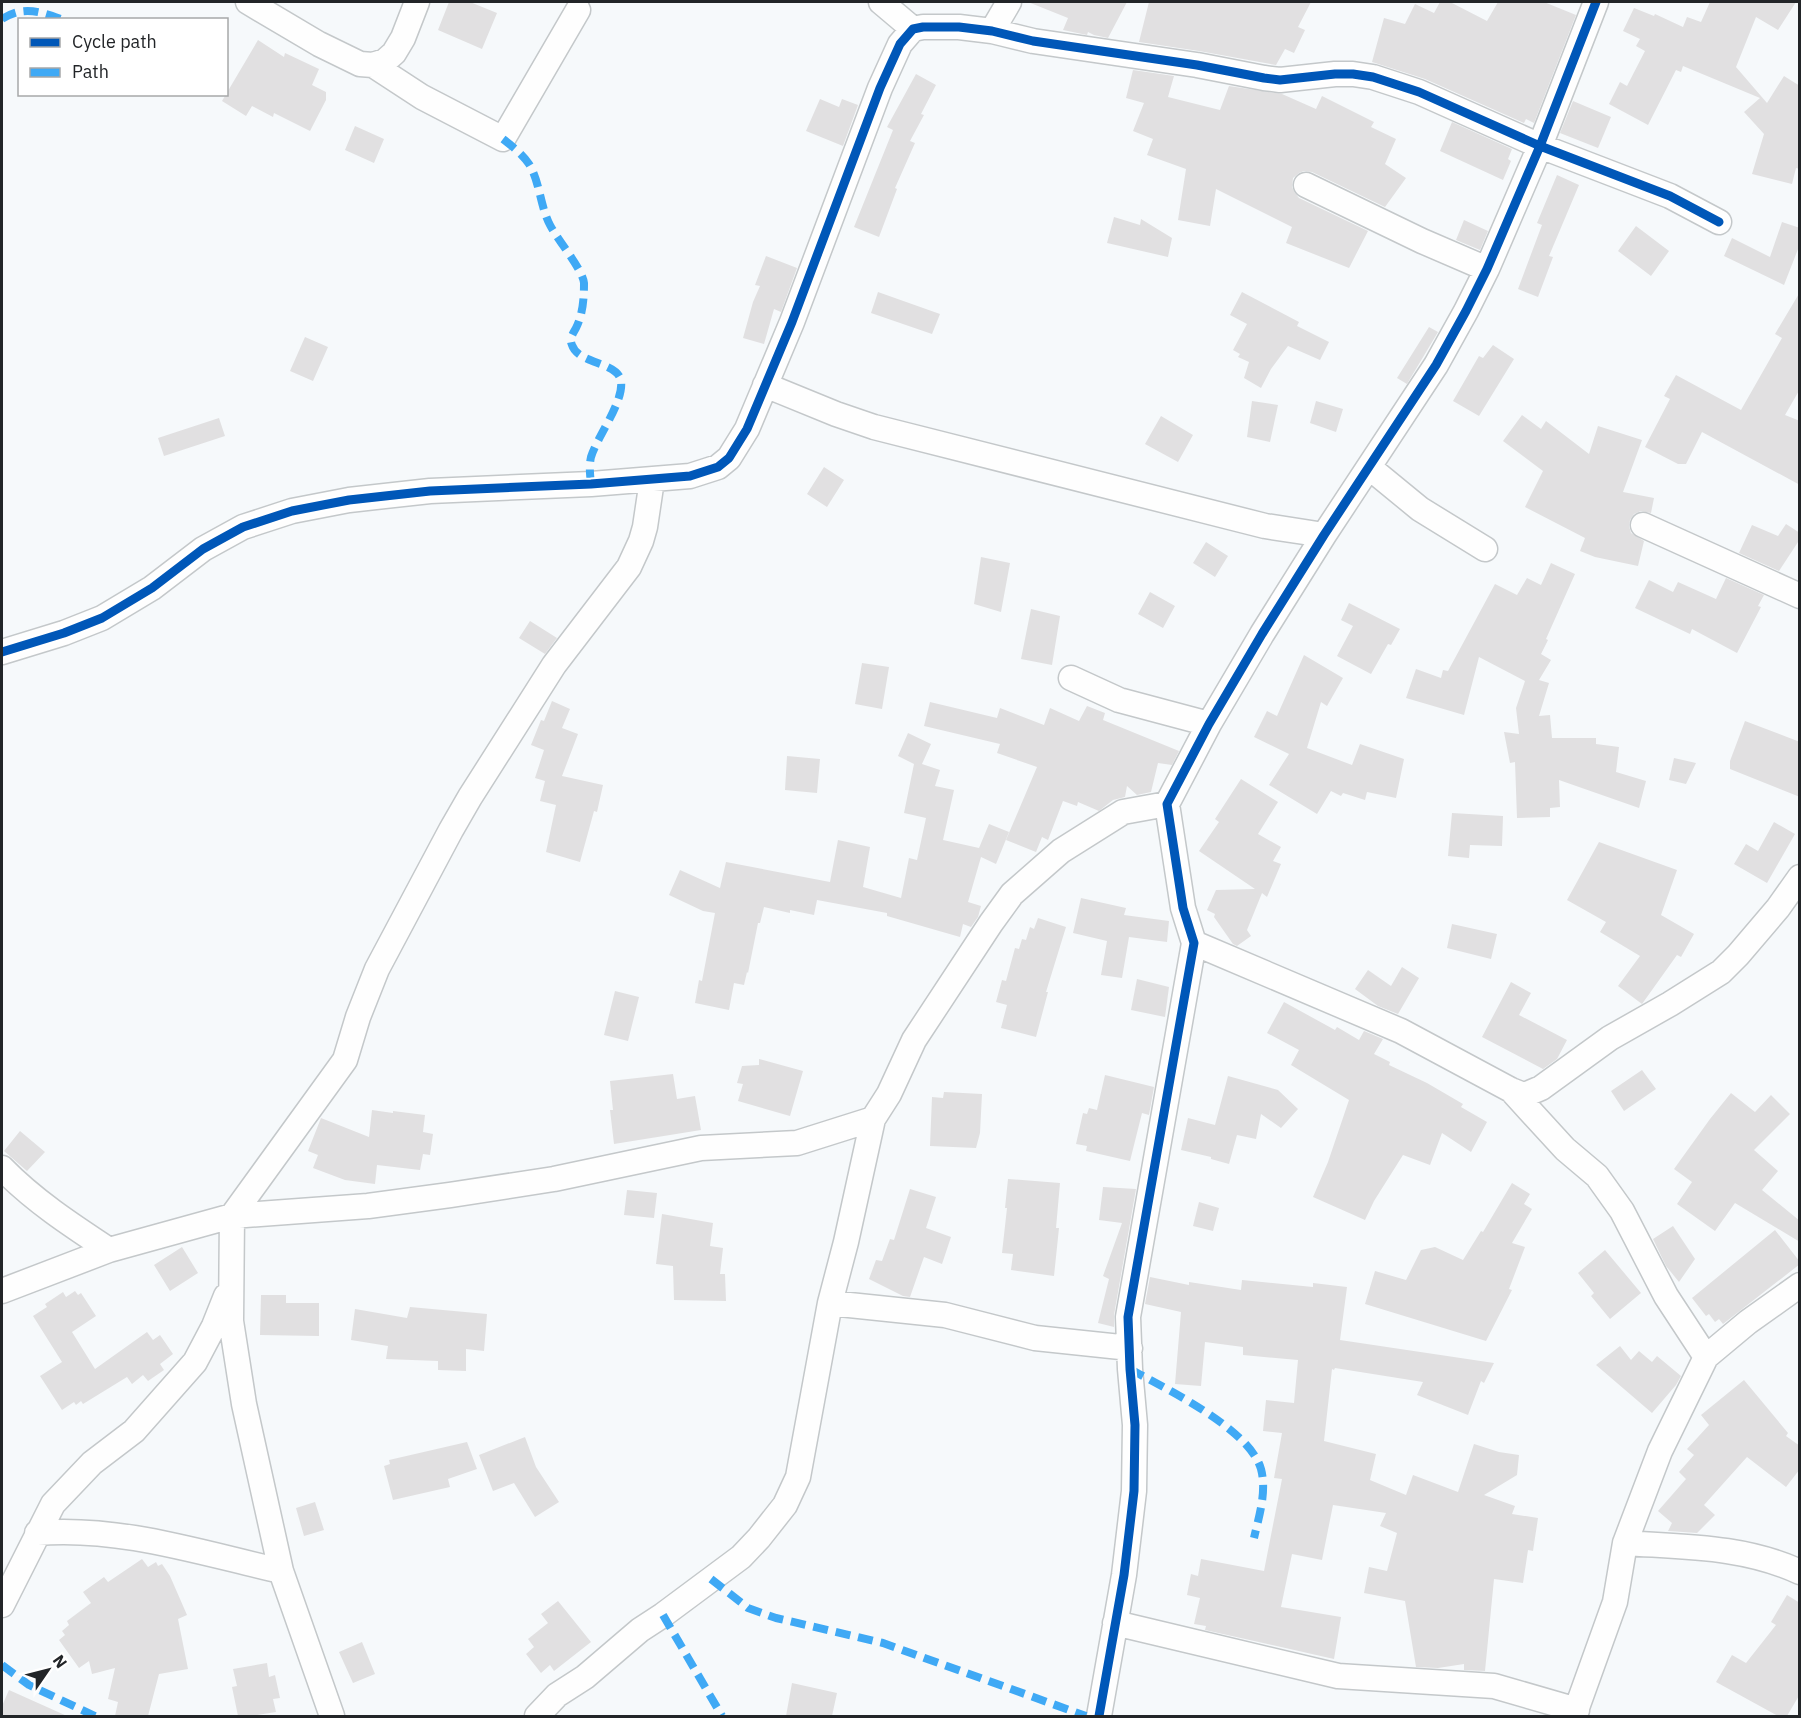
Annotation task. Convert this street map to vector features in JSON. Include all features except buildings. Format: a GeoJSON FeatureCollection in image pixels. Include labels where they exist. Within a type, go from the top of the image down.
{"type":"FeatureCollection","features":[{"type":"Feature","properties":{"kind":"street"},"geometry":{"type":"LineString","coordinates":[[248,2],[319,44],[360,64],[373,65],[385,61],[394,53],[403,38],[417,2]]}},
{"type":"Feature","properties":{"kind":"street"},"geometry":{"type":"LineString","coordinates":[[881,2],[913,29]]}},
{"type":"Feature","properties":{"kind":"street"},"geometry":{"type":"LineString","coordinates":[[992,31],[1009,2]]}},
{"type":"Feature","properties":{"kind":"street"},"geometry":{"type":"LineString","coordinates":[[1098,1716],[1124,1575],[1134,1491],[1135,1425],[1128,1317],[1194,943],[1184,908],[1167,804],[1209,724],[1262,634],[1436,365],[1487,269],[1540,146],[1596,2]]}},
{"type":"Feature","properties":{"kind":"street"},"geometry":{"type":"LineString","coordinates":[[373,65],[422,97],[503,139],[578,10]]}},
{"type":"Feature","properties":{"kind":"street"},"geometry":{"type":"LineString","coordinates":[[2,652],[64,633],[102,618],[152,588],[203,549],[233,532],[292,511],[349,500],[430,490],[652,480],[690,476],[718,467],[729,458],[747,429],[796,312],[888,70],[900,45],[913,29],[958,27],[992,31],[1033,41],[1154,58],[1280,80],[1344,74],[1373,77],[1419,92],[1540,146],[1670,196],[1719,222]]}},
{"type":"Feature","properties":{"kind":"street"},"geometry":{"type":"LineString","coordinates":[[1306,185],[1422,241],[1487,269]]}},
{"type":"Feature","properties":{"kind":"street"},"geometry":{"type":"LineString","coordinates":[[765,385],[873,427],[1265,526],[1324,535]]}},
{"type":"Feature","properties":{"kind":"street"},"geometry":{"type":"LineString","coordinates":[[1370,468],[1420,509],[1485,549]]}},
{"type":"Feature","properties":{"kind":"street"},"geometry":{"type":"LineString","coordinates":[[332,1716],[281,1570],[244,1404],[231,1321],[232,1216],[345,1060],[358,1017],[377,969],[451,830],[554,665],[628,567],[645,527],[652,480]]}},
{"type":"Feature","properties":{"kind":"street"},"geometry":{"type":"LineString","coordinates":[[1644,525],[1800,596]]}},
{"type":"Feature","properties":{"kind":"street"},"geometry":{"type":"LineString","coordinates":[[1071,678],[1119,700],[1209,724]]}},
{"type":"Feature","properties":{"kind":"street"},"geometry":{"type":"LineString","coordinates":[[537,1716],[557,1695],[585,1677],[640,1630],[741,1557],[785,1505],[798,1477],[830,1303],[873,1119],[914,1040],[990,923],[1012,894],[1061,851],[1123,812],[1167,804]]}},
{"type":"Feature","properties":{"kind":"street"},"geometry":{"type":"LineString","coordinates":[[1194,943],[1401,1031],[1511,1090],[1527,1094],[1541,1088],[1610,1038],[1720,972],[1738,955],[1778,908],[1800,877]]}},
{"type":"Feature","properties":{"kind":"street"},"geometry":{"type":"LineString","coordinates":[[1511,1090],[1565,1149],[1597,1176],[1622,1211],[1666,1296],[1706,1357]]}},
{"type":"Feature","properties":{"kind":"street"},"geometry":{"type":"LineString","coordinates":[[2,1291],[109,1250],[232,1216],[368,1206],[554,1179],[701,1148],[796,1143],[873,1119]]}},
{"type":"Feature","properties":{"kind":"street"},"geometry":{"type":"LineString","coordinates":[[2,1168],[66,1222],[109,1250]]}},
{"type":"Feature","properties":{"kind":"street"},"geometry":{"type":"LineString","coordinates":[[2,1605],[52,1504],[92,1463],[134,1431],[195,1362],[214,1326],[231,1282]]}},
{"type":"Feature","properties":{"kind":"street"},"geometry":{"type":"LineString","coordinates":[[1115,1623],[1338,1676],[1494,1686],[1576,1713],[1615,1602],[1625,1543],[1660,1450],[1706,1357],[1748,1322],[1800,1285]]}},
{"type":"Feature","properties":{"kind":"street"},"geometry":{"type":"LineString","coordinates":[[830,1303],[945,1315],[1035,1338],[1130,1348]]}},
{"type":"Feature","properties":{"kind":"street"},"geometry":{"type":"LineString","coordinates":[[37,1533],[65,1530],[142,1540],[281,1570]]}},
{"type":"Feature","properties":{"kind":"street"},"geometry":{"type":"LineString","coordinates":[[1625,1543],[1745,1552],[1800,1572]]}},
{"type":"Feature","properties":{"kind":"marked path"},"geometry":{"type":"LineString","coordinates":[[2,19],[25,11],[40,12],[58,18]]}},
{"type":"Feature","properties":{"kind":"marked path"},"geometry":{"type":"LineString","coordinates":[[503,139],[529,164],[536,178],[550,225],[583,277],[583,306],[571,343],[582,356],[613,370],[621,381],[618,399],[591,457],[591,484]]}},
{"type":"Feature","properties":{"kind":"marked path"},"geometry":{"type":"LineString","coordinates":[[1130,1369],[1205,1411],[1241,1439],[1253,1454],[1263,1478],[1262,1504],[1254,1538]]}},
{"type":"Feature","properties":{"kind":"marked path"},"geometry":{"type":"LineString","coordinates":[[711,1579],[748,1608],[776,1618],[883,1643],[1086,1716]]}},
{"type":"Feature","properties":{"kind":"marked path"},"geometry":{"type":"LineString","coordinates":[[663,1615],[722,1716]]}},
{"type":"Feature","properties":{"kind":"marked path"},"geometry":{"type":"LineString","coordinates":[[2,1665],[29,1685],[95,1716]]}},
{"type":"Feature","properties":{"kind":"cycle path"},"geometry":{"type":"LineString","coordinates":[[1099,1716],[1124,1575],[1134,1491],[1135,1425],[1128,1317],[1194,943],[1183,908],[1167,804],[1209,724],[1262,634],[1436,365],[1466,311],[1487,269],[1540,146],[1596,2]]}},
{"type":"Feature","properties":{"kind":"cycle path"},"geometry":{"type":"LineString","coordinates":[[2,652],[64,633],[102,618],[152,588],[203,549],[243,527],[292,511],[349,500],[430,491],[591,484],[690,476],[718,467],[729,458],[747,429],[792,322],[880,88],[900,44],[913,29],[959,27],[992,31],[1033,41],[1197,65],[1280,80],[1335,74],[1373,77],[1419,92],[1540,146],[1670,196],[1719,222]]}}]}
